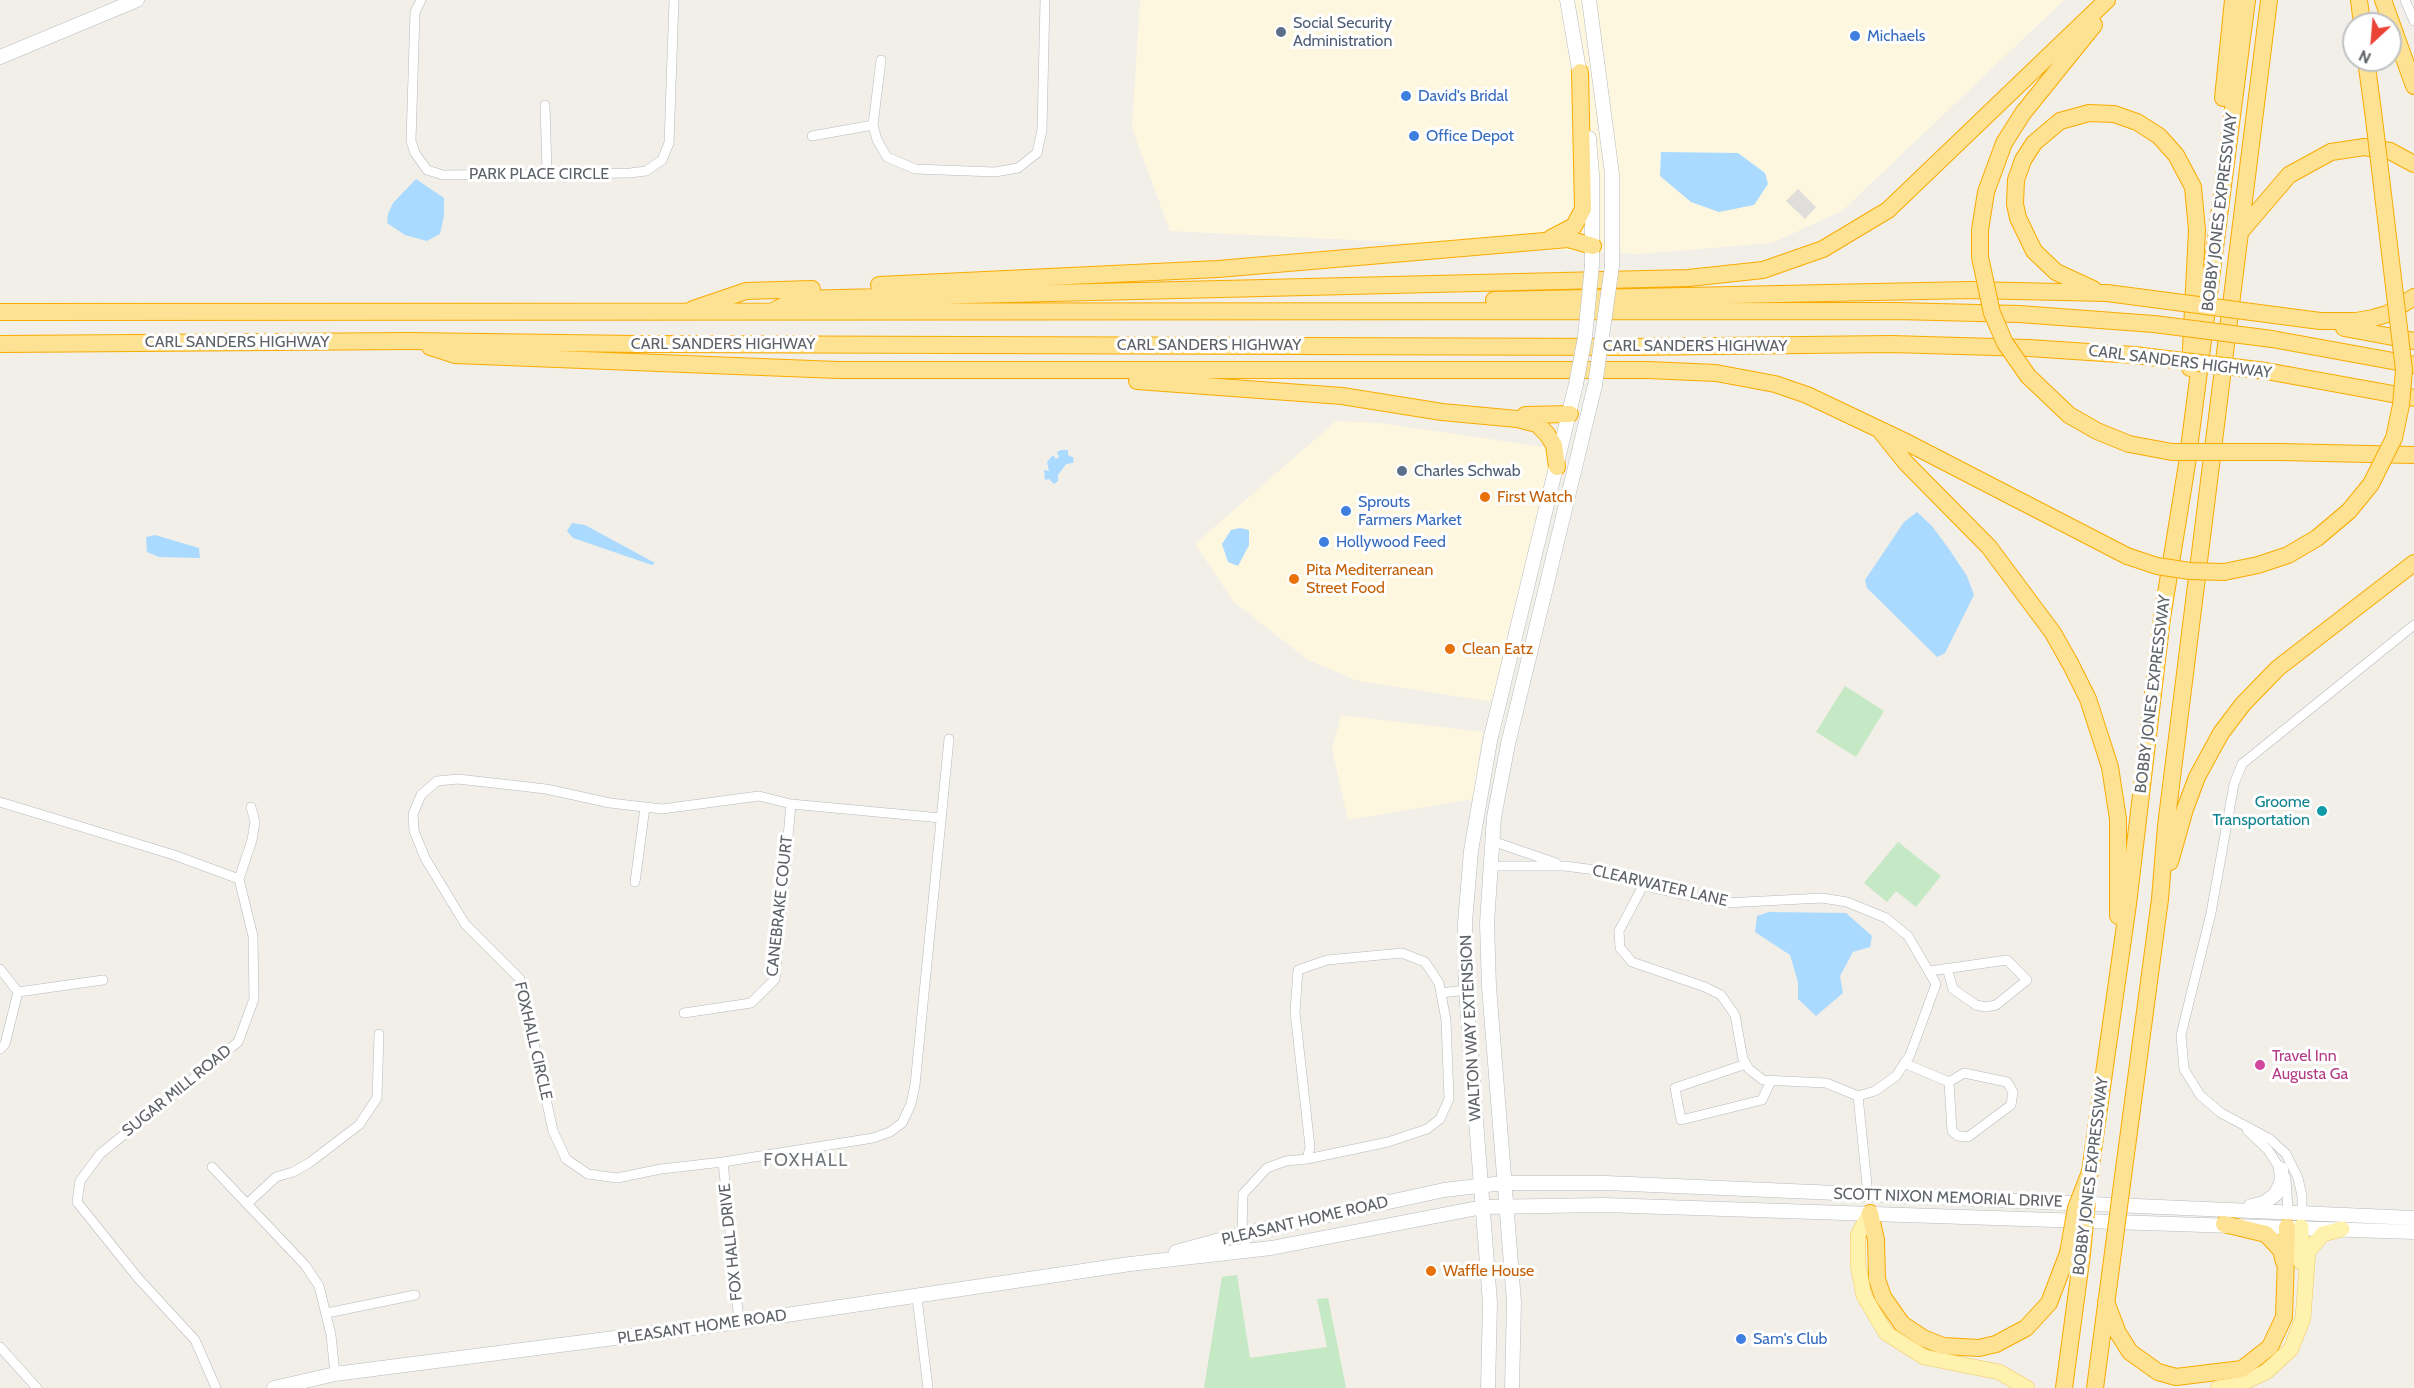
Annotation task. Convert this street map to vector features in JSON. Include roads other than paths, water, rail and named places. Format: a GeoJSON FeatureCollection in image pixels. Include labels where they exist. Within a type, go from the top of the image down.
{"type":"FeatureCollection","features":[{"type":"Feature","properties":{"kind":"highway"},"geometry":{"type":"LineString","coordinates":[[2108,0],[2089,33],[2023,113],[2004,143],[1991,175],[1984,201],[1980,257],[1992,313],[2006,343],[2028,376],[2069,415],[2129,444],[2172,452],[2414,455]]}},
{"type":"Feature","properties":{"kind":"highway"},"geometry":{"type":"LineString","coordinates":[[768,313],[797,299],[1688,278],[1763,270],[1823,249],[1888,210],[2108,0]]}},
{"type":"Feature","properties":{"kind":"highway"},"geometry":{"type":"LineString","coordinates":[[2223,184],[2223,100],[2233,0]]}},
{"type":"Feature","properties":{"kind":"highway","name":"BOBBY JONES EXPRESSWAY"},"geometry":{"type":"LineString","coordinates":[[2064,1388],[2075,1254],[2076,1208],[2090,1172],[2128,904],[2162,618],[2192,432],[2247,0]]}},
{"type":"Feature","properties":{"kind":"highway","name":"BOBBY JONES EXPRESSWAY"},"geometry":{"type":"LineString","coordinates":[[2095,1388],[2160,899],[2166,826],[2269,0]]}},
{"type":"Feature","properties":{"kind":"highway"},"geometry":{"type":"LineString","coordinates":[[2256,102],[2278,0]]}},
{"type":"Feature","properties":{"kind":"highway"},"geometry":{"type":"LineString","coordinates":[[2383,0],[2414,86]]}},
{"type":"Feature","properties":{"kind":"highway"},"geometry":{"type":"LineString","coordinates":[[1545,241],[1567,232],[1574,225],[1582,209],[1580,72]]}},
{"type":"Feature","properties":{"kind":"highway"},"geometry":{"type":"LineString","coordinates":[[409,341],[455,355],[838,369],[1690,371],[1716,373],[1775,384],[1807,395],[1878,428],[2127,556],[2157,566],[2190,571],[2224,572],[2258,565],[2288,555],[2317,538],[2349,511],[2372,484],[2394,438],[2401,405],[2404,370],[2368,72]]}},
{"type":"Feature","properties":{"kind":"highway"},"geometry":{"type":"LineString","coordinates":[[2107,293],[2068,279],[2045,263],[2028,241],[2015,204],[2019,169],[2034,143],[2060,121],[2089,113],[2125,117],[2159,136],[2176,155],[2193,187],[2197,230],[2189,374],[2180,464],[2181,492]]}},
{"type":"Feature","properties":{"kind":"highway"},"geometry":{"type":"LineString","coordinates":[[2242,230],[2289,175],[2331,152],[2364,147],[2390,151],[2414,164]]}},
{"type":"Feature","properties":{"kind":"highway"},"geometry":{"type":"LineString","coordinates":[[681,312],[746,291],[1218,269],[1568,239],[1593,246]]}},
{"type":"Feature","properties":{"kind":"highway"},"geometry":{"type":"LineString","coordinates":[[1392,312],[1457,301],[1970,290],[2107,293],[2320,321],[2414,341]]}},
{"type":"Feature","properties":{"kind":"highway"},"geometry":{"type":"LineString","coordinates":[[2320,321],[2356,321],[2373,318],[2386,314],[2414,297]]}},
{"type":"Feature","properties":{"kind":"highway","name":"CARL SANDERS HIGHWAY"},"geometry":{"type":"LineString","coordinates":[[0,312],[1908,311],[2019,314],[2154,324],[2272,339],[2414,365]]}},
{"type":"Feature","properties":{"kind":"highway","name":"CARL SANDERS HIGHWAY"},"geometry":{"type":"LineString","coordinates":[[0,344],[409,341],[638,344],[1630,347],[1891,344],[2029,348],[2134,355],[2266,371],[2414,398]]}},
{"type":"Feature","properties":{"kind":"highway"},"geometry":{"type":"LineString","coordinates":[[1074,371],[1103,380],[1342,396],[1414,406],[1536,416],[1570,414]]}},
{"type":"Feature","properties":{"kind":"highway"},"geometry":{"type":"LineString","coordinates":[[1414,406],[1442,412],[1517,419],[1537,424],[1554,445],[1557,467]]}},
{"type":"Feature","properties":{"kind":"highway"},"geometry":{"type":"LineString","coordinates":[[1878,428],[1906,463],[1989,547],[2053,633],[2088,699],[2110,767],[2118,819],[2120,950]]}},
{"type":"Feature","properties":{"kind":"highway"},"geometry":{"type":"LineString","coordinates":[[2160,899],[2191,793],[2212,748],[2232,718],[2278,668],[2414,563]]}},
{"type":"Feature","properties":{"kind":"highway"},"geometry":{"type":"LineString","coordinates":[[1870,1213],[1876,1240],[1877,1279],[1883,1297],[1902,1324],[1923,1338],[1943,1346],[1979,1348],[1996,1344],[2026,1328],[2049,1303],[2075,1254]]}},
{"type":"Feature","properties":{"kind":"highway"},"geometry":{"type":"LineString","coordinates":[[2222,1216],[2266,1234],[2281,1250],[2287,1269]]}},
{"type":"Feature","properties":{"kind":"highway"},"geometry":{"type":"LineString","coordinates":[[2106,1302],[2124,1342],[2137,1360],[2166,1376],[2221,1373],[2250,1365],[2264,1354],[2275,1339],[2284,1317],[2287,1269],[2295,1219]]}},
{"type":"Feature","properties":{"kind":"main road"},"geometry":{"type":"LineString","coordinates":[[0,57],[137,0]]}},
{"type":"Feature","properties":{"kind":"main road","name":"WALTON WAY EXTENSION"},"geometry":{"type":"LineString","coordinates":[[1488,1388],[1490,1303],[1466,990],[1465,922],[1471,851],[1498,707],[1570,414],[1585,337],[1593,246],[1592,174],[1580,72],[1567,0]]}},
{"type":"Feature","properties":{"kind":"main road","name":"WALTON WAY EXTENSION"},"geometry":{"type":"LineString","coordinates":[[1512,1388],[1514,1302],[1489,987],[1487,923],[1490,866],[1494,817],[1515,713],[1590,410],[1612,263],[1611,164],[1588,0]]}},
{"type":"Feature","properties":{"kind":"main road"},"geometry":{"type":"LineString","coordinates":[[1593,246],[1612,263]]}},
{"type":"Feature","properties":{"kind":"main road"},"geometry":{"type":"LineString","coordinates":[[1570,414],[1590,410]]}},
{"type":"Feature","properties":{"kind":"main road"},"geometry":{"type":"LineString","coordinates":[[1498,707],[1515,713]]}},
{"type":"Feature","properties":{"kind":"main road"},"geometry":{"type":"LineString","coordinates":[[2222,1216],[2270,1199],[2281,1185],[2281,1169]]}},
{"type":"Feature","properties":{"kind":"main road","name":"SCOTT NIXON MEMORIAL DRIVE"},"geometry":{"type":"LineString","coordinates":[[1481,1186],[1504,1183],[1606,1183],[1868,1195],[2222,1216],[2295,1219],[2414,1218]]}},
{"type":"Feature","properties":{"kind":"main road","name":"PLEASANT HOME ROAD"},"geometry":{"type":"LineString","coordinates":[[1130,1264],[1242,1234],[1444,1190],[1481,1186]]}},
{"type":"Feature","properties":{"kind":"main road"},"geometry":{"type":"LineString","coordinates":[[1868,1195],[1870,1213],[1858,1235],[1858,1265],[1864,1296],[1886,1333],[1924,1357],[1999,1372],[2027,1388]]}},
{"type":"Feature","properties":{"kind":"main road","name":"SCOTT NIXON MEMORIAL DRIVE"},"geometry":{"type":"LineString","coordinates":[[1483,1207],[1604,1206],[1870,1213],[2222,1216]]}},
{"type":"Feature","properties":{"kind":"main road","name":"PLEASANT HOME ROAD"},"geometry":{"type":"LineString","coordinates":[[274,1388],[335,1374],[917,1298],[1130,1264],[1248,1251],[1483,1207]]}},
{"type":"Feature","properties":{"kind":"main road"},"geometry":{"type":"LineString","coordinates":[[2280,1362],[2292,1342],[2299,1314],[2295,1219]]}},
{"type":"Feature","properties":{"kind":"main road","name":"SCOTT NIXON MEMORIAL DRIVE"},"geometry":{"type":"LineString","coordinates":[[2295,1219],[2342,1229],[2414,1232]]}},
{"type":"Feature","properties":{"kind":"main road"},"geometry":{"type":"LineString","coordinates":[[2218,1388],[2238,1384],[2266,1372],[2280,1362],[2298,1338],[2303,1318],[2308,1251],[2323,1234],[2342,1229]]}},
{"type":"Feature","properties":{"kind":"street","name":"PARK PLACE CIRCLE"},"geometry":{"type":"LineString","coordinates":[[421,0],[415,12],[411,130],[415,153],[427,170],[442,175],[630,173],[646,171],[662,160],[669,143],[674,0]]}},
{"type":"Feature","properties":{"kind":"street"},"geometry":{"type":"LineString","coordinates":[[881,60],[873,125],[877,140],[887,157],[915,169],[995,172],[1018,168],[1029,162],[1037,153],[1042,130],[1045,0]]}},
{"type":"Feature","properties":{"kind":"street"},"geometry":{"type":"LineString","coordinates":[[2405,0],[2414,21]]}},
{"type":"Feature","properties":{"kind":"street"},"geometry":{"type":"LineString","coordinates":[[545,105],[547,173]]}},
{"type":"Feature","properties":{"kind":"street"},"geometry":{"type":"LineString","coordinates":[[812,136],[873,125]]}},
{"type":"Feature","properties":{"kind":"street"},"geometry":{"type":"LineString","coordinates":[[2295,1219],[2281,1169],[2268,1150],[2240,1125],[2200,1095],[2184,1068],[2180,1047],[2186,1011],[2211,913],[2234,784],[2249,756],[2414,625]]}},
{"type":"Feature","properties":{"kind":"street","name":"FOXHALL CIRCLE"},"geometry":{"type":"LineString","coordinates":[[941,818],[790,804],[759,796],[677,808],[645,807],[610,803],[546,789],[458,779],[437,781],[421,795],[413,814],[414,831],[425,858],[465,924],[520,979],[553,1131],[566,1160],[588,1174],[616,1178],[661,1169],[723,1162],[873,1138],[890,1132],[902,1123],[911,1104],[915,1085],[949,739]]}},
{"type":"Feature","properties":{"kind":"street"},"geometry":{"type":"LineString","coordinates":[[0,802],[174,855],[239,879],[254,831],[255,822],[251,807]]}},
{"type":"Feature","properties":{"kind":"street","name":"CANEBRAKE COURT"},"geometry":{"type":"LineString","coordinates":[[684,1013],[752,1003],[775,979],[790,804]]}},
{"type":"Feature","properties":{"kind":"street"},"geometry":{"type":"LineString","coordinates":[[635,882],[645,807]]}},
{"type":"Feature","properties":{"kind":"street"},"geometry":{"type":"LineString","coordinates":[[1492,841],[1564,866]]}},
{"type":"Feature","properties":{"kind":"street","name":"CLEARWATER LANE"},"geometry":{"type":"LineString","coordinates":[[1490,866],[1564,866],[1612,872],[1644,884],[1725,903],[1822,898],[1847,902],[1886,918],[1908,936],[1936,984],[1905,1063],[1896,1076],[1875,1091],[1858,1096]]}},
{"type":"Feature","properties":{"kind":"street","name":"SUGAR MILL ROAD"},"geometry":{"type":"LineString","coordinates":[[216,1388],[195,1340],[138,1278],[77,1202],[80,1181],[100,1154],[238,1042],[254,999],[253,936],[239,879]]}},
{"type":"Feature","properties":{"kind":"street"},"geometry":{"type":"LineString","coordinates":[[1644,884],[1619,931],[1620,948],[1632,962],[1705,987],[1721,995],[1735,1015],[1746,1064],[1763,1080],[1827,1083],[1858,1096],[1868,1195]]}},
{"type":"Feature","properties":{"kind":"street"},"geometry":{"type":"LineString","coordinates":[[1248,1251],[1242,1234],[1243,1194],[1252,1181],[1267,1168],[1286,1161],[1307,1159],[1388,1142],[1426,1129],[1440,1119],[1449,1099],[1446,1020],[1439,983],[1425,962],[1402,953],[1327,960],[1298,970],[1295,1012],[1310,1147],[1307,1159]]}},
{"type":"Feature","properties":{"kind":"street"},"geometry":{"type":"LineString","coordinates":[[1929,971],[1947,968],[2007,960],[2027,980],[1996,1005],[1976,1005],[1953,989],[1947,968]]}},
{"type":"Feature","properties":{"kind":"street"},"geometry":{"type":"LineString","coordinates":[[0,969],[18,992]]}},
{"type":"Feature","properties":{"kind":"street"},"geometry":{"type":"LineString","coordinates":[[18,992],[103,980]]}},
{"type":"Feature","properties":{"kind":"street"},"geometry":{"type":"LineString","coordinates":[[1441,993],[1466,990]]}},
{"type":"Feature","properties":{"kind":"street"},"geometry":{"type":"LineString","coordinates":[[0,1049],[5,1044],[18,992]]}},
{"type":"Feature","properties":{"kind":"street"},"geometry":{"type":"LineString","coordinates":[[248,1203],[276,1177],[293,1172],[309,1163],[359,1125],[377,1098],[380,1034]]}},
{"type":"Feature","properties":{"kind":"street"},"geometry":{"type":"LineString","coordinates":[[1905,1063],[1949,1082]]}},
{"type":"Feature","properties":{"kind":"street"},"geometry":{"type":"LineString","coordinates":[[1746,1064],[1674,1088],[1681,1120],[1762,1100],[1771,1081]]}},
{"type":"Feature","properties":{"kind":"street"},"geometry":{"type":"LineString","coordinates":[[1964,1073],[2007,1082],[2013,1092],[2011,1105],[1968,1137],[1958,1136],[1952,1131],[1949,1082],[1964,1073]]}},
{"type":"Feature","properties":{"kind":"street"},"geometry":{"type":"LineString","coordinates":[[2240,1125],[2270,1139],[2286,1154],[2298,1178],[2302,1196],[2295,1219]]}},
{"type":"Feature","properties":{"kind":"street","name":"FOX HALL DRIVE"},"geometry":{"type":"LineString","coordinates":[[723,1162],[740,1322]]}},
{"type":"Feature","properties":{"kind":"street"},"geometry":{"type":"LineString","coordinates":[[212,1167],[305,1265],[319,1286],[327,1312],[335,1374]]}},
{"type":"Feature","properties":{"kind":"street"},"geometry":{"type":"LineString","coordinates":[[327,1312],[415,1295]]}},
{"type":"Feature","properties":{"kind":"street"},"geometry":{"type":"LineString","coordinates":[[917,1298],[928,1388]]}},
{"type":"Feature","properties":{"kind":"street"},"geometry":{"type":"LineString","coordinates":[[0,1347],[37,1388]]}},
{"type":"Feature","properties":{"kind":"water"},"geometry":{"type":"Polygon","coordinates":[[[1661,152],[1738,153],[1765,173],[1768,184],[1754,205],[1719,212],[1691,202],[1660,176],[1661,152]]]}},
{"type":"Feature","properties":{"kind":"water"},"geometry":{"type":"Polygon","coordinates":[[[416,179],[444,198],[444,216],[440,234],[427,241],[405,235],[387,223],[393,203],[416,179]]]}},
{"type":"Feature","properties":{"kind":"water"},"geometry":{"type":"Polygon","coordinates":[[[1068,450],[1068,455],[1074,458],[1073,463],[1066,464],[1058,475],[1058,481],[1054,484],[1049,479],[1045,480],[1044,470],[1049,471],[1047,462],[1053,455],[1056,459],[1059,457],[1057,452],[1068,450]]]}},
{"type":"Feature","properties":{"kind":"water"},"geometry":{"type":"Polygon","coordinates":[[[1917,512],[1932,526],[1949,549],[1967,576],[1974,595],[1945,653],[1937,657],[1867,588],[1865,580],[1904,522],[1917,512]]]}},
{"type":"Feature","properties":{"kind":"water"},"geometry":{"type":"Polygon","coordinates":[[[572,523],[585,525],[655,563],[652,565],[573,538],[567,531],[572,523]]]}},
{"type":"Feature","properties":{"kind":"water"},"geometry":{"type":"Polygon","coordinates":[[[1240,528],[1249,530],[1249,545],[1238,566],[1228,562],[1222,544],[1231,530],[1240,528]]]}},
{"type":"Feature","properties":{"kind":"water"},"geometry":{"type":"Polygon","coordinates":[[[155,535],[199,548],[200,558],[159,557],[147,552],[146,537],[155,535]]]}},
{"type":"Feature","properties":{"kind":"water"},"geometry":{"type":"Polygon","coordinates":[[[1769,912],[1846,913],[1872,936],[1870,947],[1853,952],[1840,976],[1843,993],[1816,1016],[1798,999],[1798,982],[1790,955],[1755,932],[1757,916],[1769,912]]]}},
{"type":"Feature","properties":{"kind":"place","name":"Social Security Administration"},"geometry":{"type":"Point","coordinates":[1281,32]}},
{"type":"Feature","properties":{"kind":"place","name":"Michaels"},"geometry":{"type":"Point","coordinates":[1855,36]}},
{"type":"Feature","properties":{"kind":"place","name":"David's Bridal"},"geometry":{"type":"Point","coordinates":[1406,96]}},
{"type":"Feature","properties":{"kind":"place","name":"Office Depot"},"geometry":{"type":"Point","coordinates":[1414,136]}},
{"type":"Feature","properties":{"kind":"place","name":"Charles Schwab"},"geometry":{"type":"Point","coordinates":[1402,471]}},
{"type":"Feature","properties":{"kind":"place","name":"First Watch"},"geometry":{"type":"Point","coordinates":[1485,497]}},
{"type":"Feature","properties":{"kind":"place","name":"Sprouts Farmers Market"},"geometry":{"type":"Point","coordinates":[1346,511]}},
{"type":"Feature","properties":{"kind":"place","name":"Hollywood Feed"},"geometry":{"type":"Point","coordinates":[1324,542]}},
{"type":"Feature","properties":{"kind":"place","name":"Pita Mediterranean Street Food"},"geometry":{"type":"Point","coordinates":[1294,579]}},
{"type":"Feature","properties":{"kind":"place","name":"Clean Eatz"},"geometry":{"type":"Point","coordinates":[1450,649]}},
{"type":"Feature","properties":{"kind":"place","name":"Groome Transportation"},"geometry":{"type":"Point","coordinates":[2322,811]}},
{"type":"Feature","properties":{"kind":"place","name":"Travel Inn Augusta Ga"},"geometry":{"type":"Point","coordinates":[2260,1065]}},
{"type":"Feature","properties":{"kind":"place","name":"Waffle House"},"geometry":{"type":"Point","coordinates":[1431,1271]}},
{"type":"Feature","properties":{"kind":"place","name":"Sam's Club"},"geometry":{"type":"Point","coordinates":[1741,1339]}},
{"type":"Feature","properties":{"kind":"district","name":"FOXHALL"},"geometry":{"type":"Point","coordinates":[806,1161]}}]}
